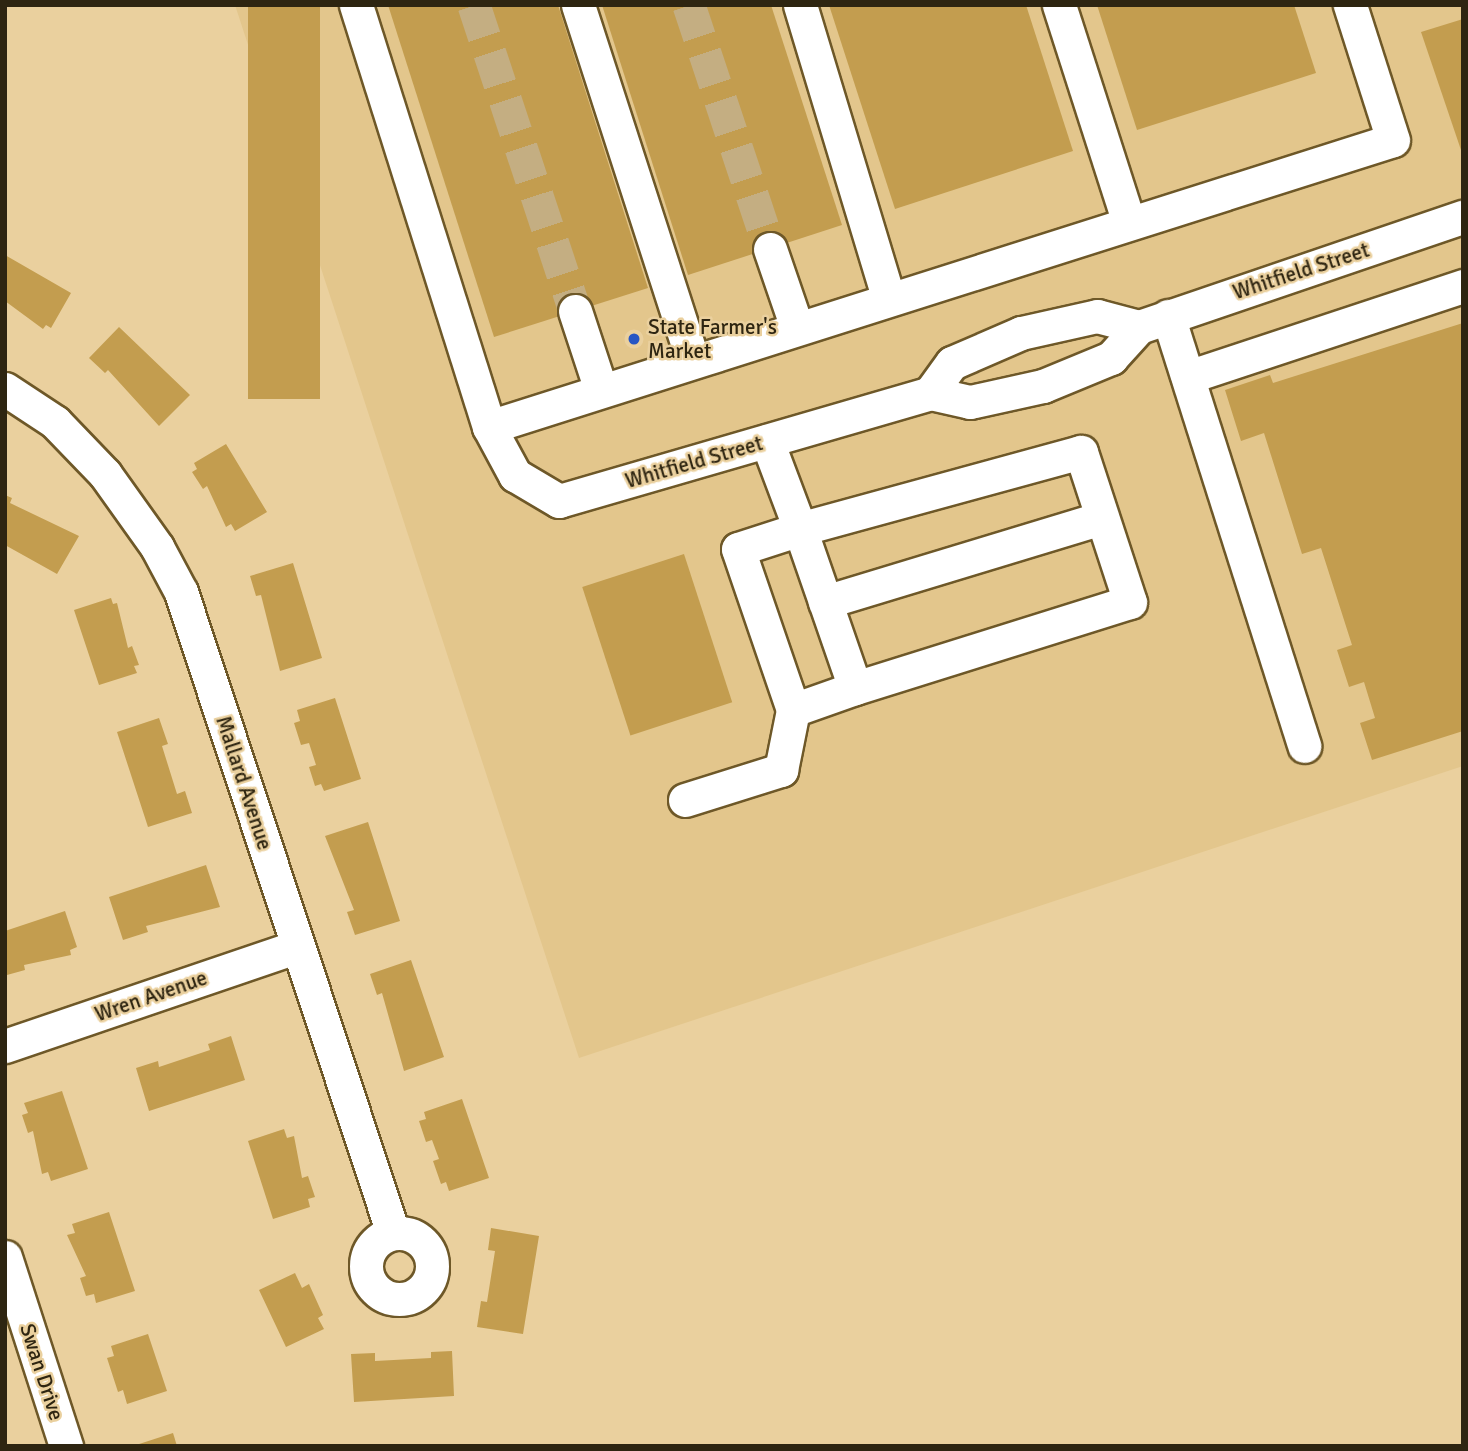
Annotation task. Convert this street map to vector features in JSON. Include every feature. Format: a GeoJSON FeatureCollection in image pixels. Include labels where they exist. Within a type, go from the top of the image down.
{"type":"FeatureCollection","features":[{"type":"Feature","properties":{"kind":"street","name":"Whitfield Street"},"geometry":{"type":"LineString","coordinates":[[356,5],[489,427],[515,475],[559,501],[930,393],[970,402],[1042,386],[1111,358],[1153,321],[1463,218]]}},
{"type":"Feature","properties":{"kind":"street"},"geometry":{"type":"LineString","coordinates":[[578,5],[693,361]]}},
{"type":"Feature","properties":{"kind":"street"},"geometry":{"type":"LineString","coordinates":[[800,5],[890,299]]}},
{"type":"Feature","properties":{"kind":"street"},"geometry":{"type":"LineString","coordinates":[[1059,5],[1129,223]]}},
{"type":"Feature","properties":{"kind":"street"},"geometry":{"type":"LineString","coordinates":[[489,427],[1394,140],[1350,5]]}},
{"type":"Feature","properties":{"kind":"street"},"geometry":{"type":"LineString","coordinates":[[770,249],[797,328]]}},
{"type":"Feature","properties":{"kind":"street"},"geometry":{"type":"LineString","coordinates":[[1188,377],[1463,286]]}},
{"type":"Feature","properties":{"kind":"street"},"geometry":{"type":"LineString","coordinates":[[575,311],[600,390]]}},
{"type":"Feature","properties":{"kind":"street"},"geometry":{"type":"LineString","coordinates":[[930,393],[952,363],[1021,333],[1097,316],[1153,321],[1188,377],[1304,746]]}},
{"type":"Feature","properties":{"kind":"street","name":"Mallard Avenue"},"geometry":{"type":"LineString","coordinates":[[5,388],[55,422],[105,474],[157,547],[180,592],[209,672],[296,947],[394,1233]]}},
{"type":"Feature","properties":{"kind":"street"},"geometry":{"type":"LineString","coordinates":[[767,441],[855,688]]}},
{"type":"Feature","properties":{"kind":"street"},"geometry":{"type":"LineString","coordinates":[[685,800],[781,770],[793,710],[738,549],[1081,453],[1130,602],[793,710]]}},
{"type":"Feature","properties":{"kind":"street"},"geometry":{"type":"LineString","coordinates":[[825,602],[1102,518]]}},
{"type":"Feature","properties":{"kind":"street","name":"Wren Avenue"},"geometry":{"type":"LineString","coordinates":[[5,1046],[296,947]]}},
{"type":"Feature","properties":{"kind":"street","name":"Swan Drive"},"geometry":{"type":"LineString","coordinates":[[5,1257],[66,1446]]}},
{"type":"Feature","properties":{"kind":"shaded area"},"geometry":{"type":"Polygon","coordinates":[[[235,5],[1463,5],[1463,766],[579,1058],[235,5]]]}},
{"type":"Feature","properties":{"kind":"building"},"geometry":{"type":"Polygon","coordinates":[[[248,5],[320,5],[320,399],[248,399],[248,5]]]}},
{"type":"Feature","properties":{"kind":"building"},"geometry":{"type":"Polygon","coordinates":[[[388,5],[558,5],[648,288],[494,337],[388,5]]]}},
{"type":"Feature","properties":{"kind":"building"},"geometry":{"type":"Polygon","coordinates":[[[602,5],[771,5],[842,225],[688,275],[602,5]]]}},
{"type":"Feature","properties":{"kind":"building"},"geometry":{"type":"Polygon","coordinates":[[[829,5],[1026,5],[1073,151],[895,209],[829,5]]]}},
{"type":"Feature","properties":{"kind":"building"},"geometry":{"type":"Polygon","coordinates":[[[1097,5],[1294,5],[1316,73],[1137,130],[1097,5]]]}},
{"type":"Feature","properties":{"kind":"building"},"geometry":{"type":"Polygon","coordinates":[[[1463,19],[1463,153],[1462,153],[1421,32],[1463,19]]]}},
{"type":"Feature","properties":{"kind":"building"},"geometry":{"type":"Polygon","coordinates":[[[5,255],[71,293],[51,328],[46,325],[43,329],[5,301],[5,255]]]}},
{"type":"Feature","properties":{"kind":"building"},"geometry":{"type":"Polygon","coordinates":[[[1463,323],[1463,731],[1372,760],[1360,723],[1375,718],[1364,682],[1349,687],[1337,650],[1352,645],[1321,548],[1302,554],[1264,433],[1241,441],[1225,390],[1270,375],[1273,383],[1463,323]]]}},
{"type":"Feature","properties":{"kind":"building"},"geometry":{"type":"Polygon","coordinates":[[[119,327],[190,395],[159,426],[108,370],[105,373],[89,358],[119,327]]]}},
{"type":"Feature","properties":{"kind":"building"},"geometry":{"type":"Polygon","coordinates":[[[226,444],[267,512],[235,531],[231,524],[226,527],[207,486],[203,489],[192,472],[197,469],[194,463],[226,444]]]}},
{"type":"Feature","properties":{"kind":"building"},"geometry":{"type":"Polygon","coordinates":[[[5,495],[12,498],[10,503],[79,536],[57,574],[5,545],[5,495]]]}},
{"type":"Feature","properties":{"kind":"building"},"geometry":{"type":"Polygon","coordinates":[[[684,554],[732,702],[630,735],[582,587],[684,554]]]}},
{"type":"Feature","properties":{"kind":"building"},"geometry":{"type":"Polygon","coordinates":[[[293,563],[322,658],[280,671],[261,595],[256,596],[250,576],[293,563]]]}},
{"type":"Feature","properties":{"kind":"building"},"geometry":{"type":"Polygon","coordinates":[[[111,598],[113,604],[117,603],[128,648],[132,646],[139,665],[134,666],[137,673],[99,685],[74,610],[111,598]]]}},
{"type":"Feature","properties":{"kind":"building"},"geometry":{"type":"Polygon","coordinates":[[[335,698],[361,779],[324,791],[321,784],[315,786],[309,767],[316,765],[309,743],[301,745],[294,723],[300,721],[297,710],[335,698]]]}},
{"type":"Feature","properties":{"kind":"building"},"geometry":{"type":"Polygon","coordinates":[[[159,718],[168,744],[162,746],[177,794],[185,791],[192,813],[148,827],[117,732],[159,718]]]}},
{"type":"Feature","properties":{"kind":"building"},"geometry":{"type":"Polygon","coordinates":[[[368,822],[400,921],[355,935],[347,912],[354,910],[325,836],[368,822]]]}},
{"type":"Feature","properties":{"kind":"building"},"geometry":{"type":"Polygon","coordinates":[[[206,865],[220,907],[146,926],[148,932],[123,940],[109,897],[206,865]]]}},
{"type":"Feature","properties":{"kind":"building"},"geometry":{"type":"Polygon","coordinates":[[[65,911],[77,947],[70,950],[71,955],[24,965],[25,970],[7,975],[5,931],[65,911]]]}},
{"type":"Feature","properties":{"kind":"building"},"geometry":{"type":"Polygon","coordinates":[[[411,960],[444,1057],[404,1071],[382,993],[377,995],[370,974],[411,960]]]}},
{"type":"Feature","properties":{"kind":"building"},"geometry":{"type":"Polygon","coordinates":[[[231,1036],[245,1080],[149,1111],[136,1068],[158,1061],[159,1067],[210,1050],[208,1044],[231,1036]]]}},
{"type":"Feature","properties":{"kind":"building"},"geometry":{"type":"Polygon","coordinates":[[[62,1091],[88,1169],[51,1181],[48,1172],[42,1174],[33,1131],[28,1133],[22,1115],[28,1113],[24,1103],[62,1091]]]}},
{"type":"Feature","properties":{"kind":"building"},"geometry":{"type":"Polygon","coordinates":[[[462,1099],[489,1178],[449,1191],[446,1182],[441,1184],[433,1161],[439,1159],[432,1140],[426,1142],[419,1121],[426,1119],[424,1112],[462,1099]]]}},
{"type":"Feature","properties":{"kind":"building"},"geometry":{"type":"Polygon","coordinates":[[[284,1129],[287,1138],[294,1136],[302,1178],[308,1176],[315,1197],[308,1199],[310,1207],[273,1219],[248,1141],[284,1129]]]}},
{"type":"Feature","properties":{"kind":"building"},"geometry":{"type":"Polygon","coordinates":[[[109,1212],[135,1291],[96,1303],[94,1294],[86,1296],[80,1278],[86,1276],[67,1235],[75,1233],[72,1224],[109,1212]]]}},
{"type":"Feature","properties":{"kind":"building"},"geometry":{"type":"Polygon","coordinates":[[[491,1228],[539,1236],[523,1334],[477,1327],[481,1301],[487,1302],[495,1251],[488,1250],[491,1228]]]}},
{"type":"Feature","properties":{"kind":"building"},"geometry":{"type":"Polygon","coordinates":[[[295,1273],[302,1288],[309,1284],[323,1315],[318,1318],[324,1329],[286,1347],[259,1290],[295,1273]]]}},
{"type":"Feature","properties":{"kind":"building"},"geometry":{"type":"Polygon","coordinates":[[[148,1334],[167,1391],[127,1404],[123,1390],[118,1392],[107,1358],[114,1356],[111,1346],[148,1334]]]}},
{"type":"Feature","properties":{"kind":"building"},"geometry":{"type":"Polygon","coordinates":[[[452,1351],[454,1396],[354,1402],[351,1354],[375,1353],[375,1361],[431,1358],[431,1352],[452,1351]]]}},
{"type":"Feature","properties":{"kind":"building"},"geometry":{"type":"Polygon","coordinates":[[[173,1433],[177,1446],[136,1446],[136,1445],[173,1433]]]}},
{"type":"Feature","properties":{"kind":"tunnel"},"geometry":{"type":"LineString","coordinates":[[474,5],[575,311]]}},
{"type":"Feature","properties":{"kind":"tunnel"},"geometry":{"type":"LineString","coordinates":[[689,5],[770,249]]}},
{"type":"Feature","properties":{"kind":"place","name":"State Farmer's Market"},"geometry":{"type":"Point","coordinates":[634,339]}}]}
